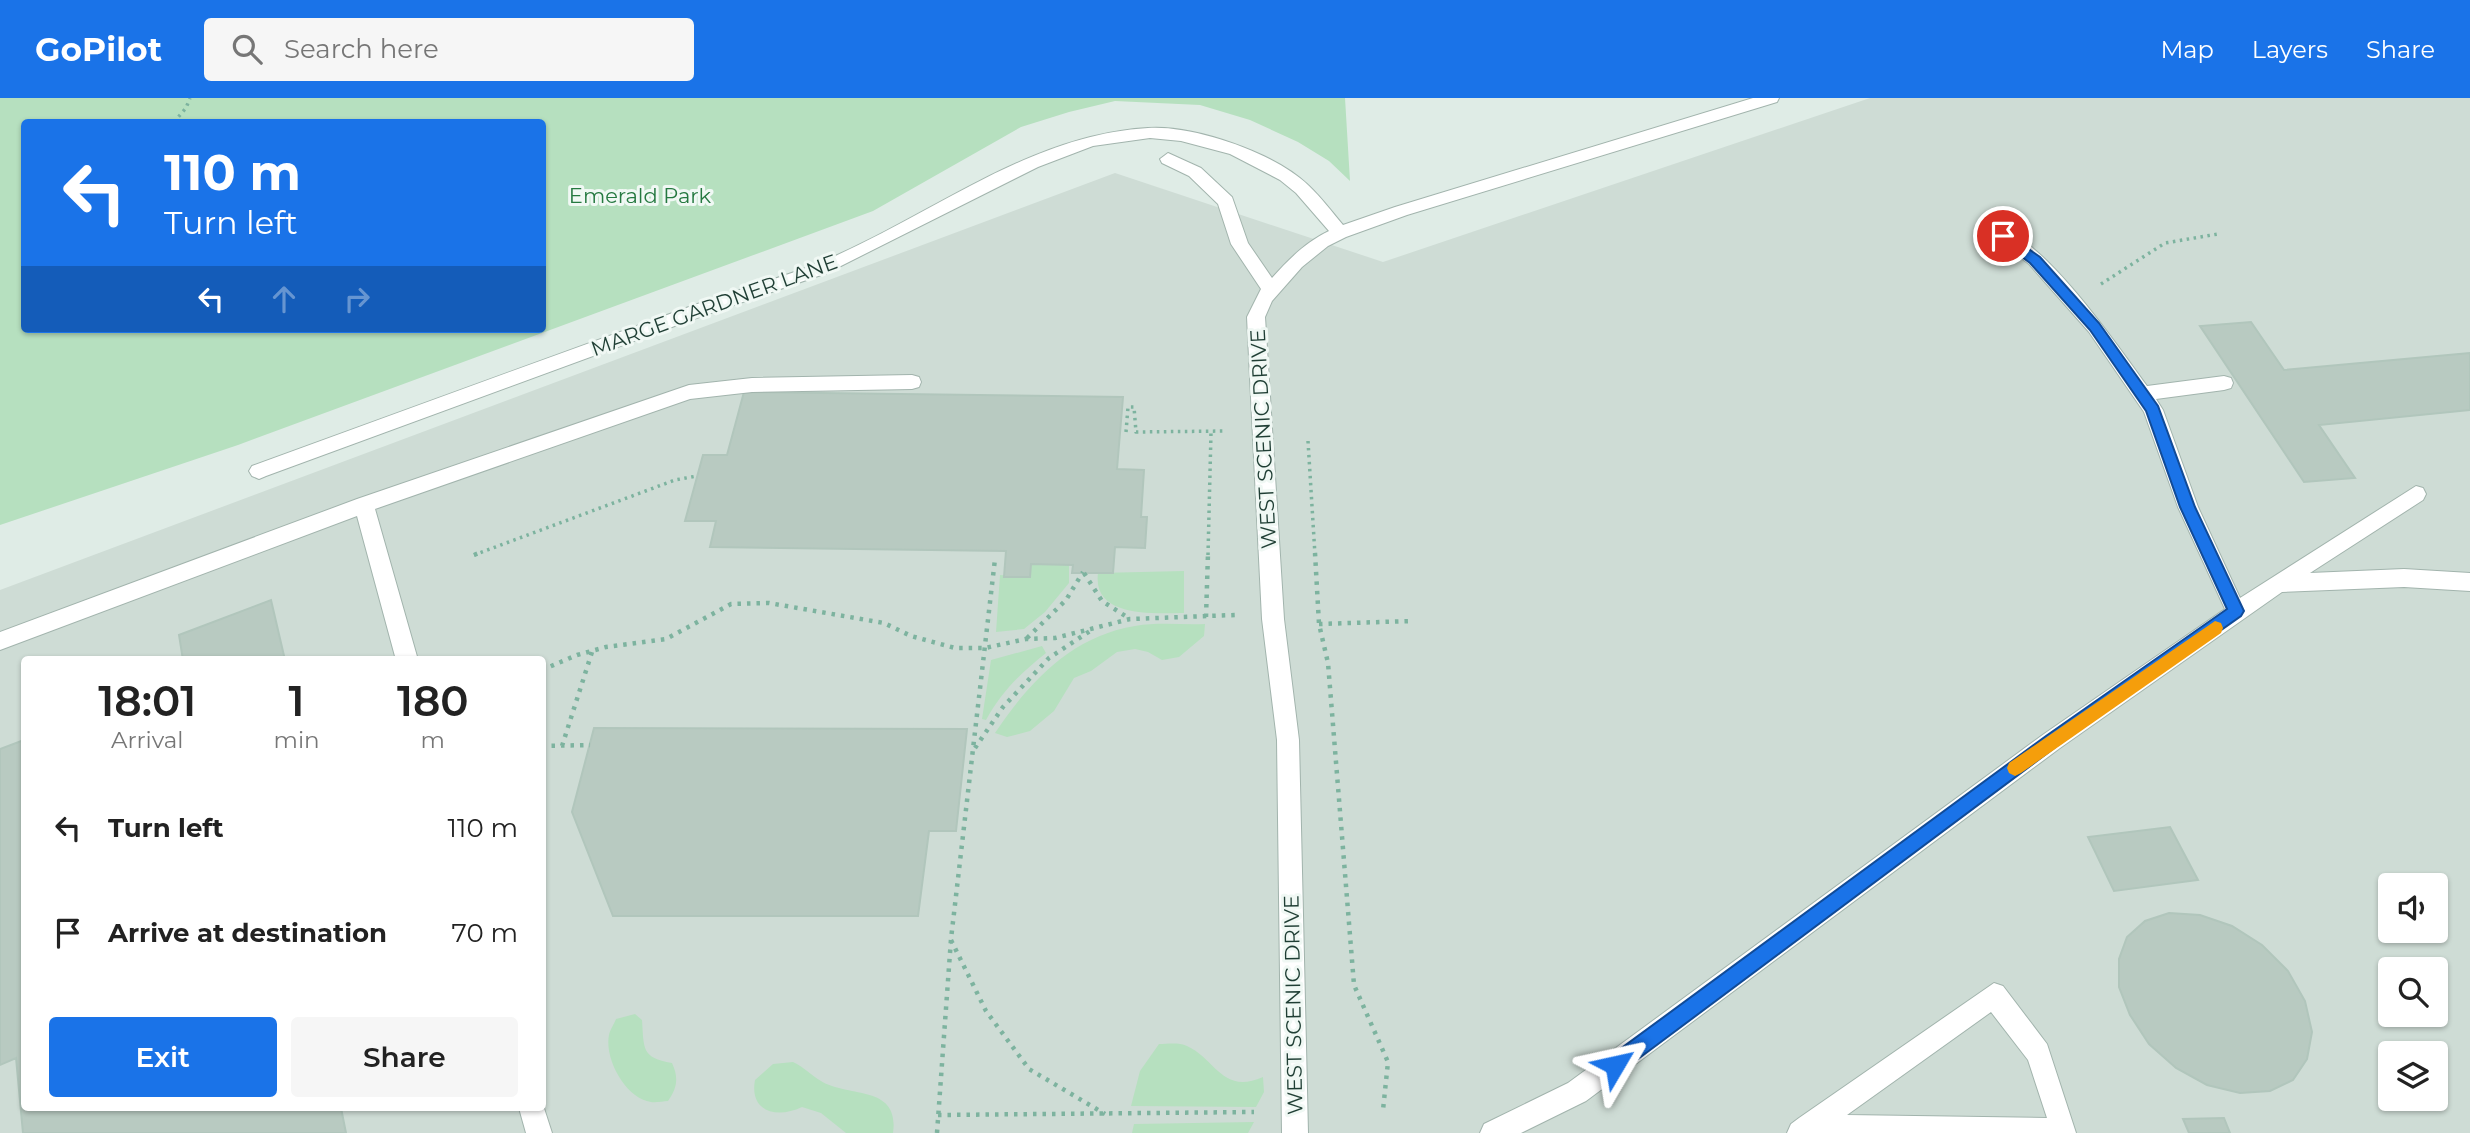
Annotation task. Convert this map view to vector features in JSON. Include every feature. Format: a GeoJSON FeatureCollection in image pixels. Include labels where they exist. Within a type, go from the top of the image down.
{"type":"FeatureCollection","features":[{"type":"Feature","properties":{"kind":"street","name":"WEST SCENIC DRIVE"},"geometry":{"type":"LineString","coordinates":[[1295,1133],[1287,740],[1273,619],[1256,317],[1264,298],[1296,263],[1322,242],[1340,233],[1401,211],[1771,98]]}},
{"type":"Feature","properties":{"kind":"street","name":"MARGE GARDNER LANE"},"geometry":{"type":"LineString","coordinates":[[259,471],[696,311],[821,269],[1060,151],[1124,135],[1181,136],[1212,142],[1262,161],[1302,188],[1340,233]]}},
{"type":"Feature","properties":{"kind":"street"},"geometry":{"type":"LineString","coordinates":[[1168,159],[1195,172],[1226,201],[1240,244],[1271,290]]}},
{"type":"Feature","properties":{"kind":"street"},"geometry":{"type":"LineString","coordinates":[[2003,236],[2035,260],[2095,327],[2152,410],[2188,507],[2236,611]]}},
{"type":"Feature","properties":{"kind":"street"},"geometry":{"type":"LineString","coordinates":[[0,641],[364,505],[689,392],[752,385],[912,382]]}},
{"type":"Feature","properties":{"kind":"street"},"geometry":{"type":"LineString","coordinates":[[2141,394],[2224,383]]}},
{"type":"Feature","properties":{"kind":"street"},"geometry":{"type":"LineString","coordinates":[[1493,1133],[1577,1093],[2052,741],[2277,583],[2416,494]]}},
{"type":"Feature","properties":{"kind":"street"},"geometry":{"type":"LineString","coordinates":[[364,505],[406,656]]}},
{"type":"Feature","properties":{"kind":"street"},"geometry":{"type":"LineString","coordinates":[[2277,583],[2404,578],[2470,582]]}},
{"type":"Feature","properties":{"kind":"street"},"geometry":{"type":"LineString","coordinates":[[1994,995],[2038,1053],[2064,1131],[1804,1130],[1994,995]]}},
{"type":"Feature","properties":{"kind":"street"},"geometry":{"type":"LineString","coordinates":[[533,1111],[539,1133]]}},
{"type":"Feature","properties":{"kind":"path"},"geometry":{"type":"LineString","coordinates":[[177,119],[190,98]]}},
{"type":"Feature","properties":{"kind":"path"},"geometry":{"type":"LineString","coordinates":[[2095,327],[2101,285],[2165,243],[2218,234]]}},
{"type":"Feature","properties":{"kind":"path"},"geometry":{"type":"LineString","coordinates":[[1126,432],[1128,407],[1134,407],[1136,432],[1237,430]]}},
{"type":"Feature","properties":{"kind":"path"},"geometry":{"type":"LineString","coordinates":[[1206,617],[1211,432]]}},
{"type":"Feature","properties":{"kind":"path"},"geometry":{"type":"LineString","coordinates":[[1308,441],[1319,624],[1328,663],[1354,985],[1388,1062],[1383,1110]]}},
{"type":"Feature","properties":{"kind":"path"},"geometry":{"type":"LineString","coordinates":[[474,555],[675,480],[697,477]]}},
{"type":"Feature","properties":{"kind":"path"},"geometry":{"type":"LineString","coordinates":[[937,1133],[951,939],[995,559]]}},
{"type":"Feature","properties":{"kind":"path"},"geometry":{"type":"LineString","coordinates":[[1026,639],[1057,612],[1079,584],[1083,572],[1097,598],[1110,610],[1130,619]]}},
{"type":"Feature","properties":{"kind":"path"},"geometry":{"type":"LineString","coordinates":[[546,668],[592,651],[666,639],[732,604],[769,603],[884,623],[911,636],[955,648],[985,648],[1026,639],[1055,638],[1130,619],[1239,615]]}},
{"type":"Feature","properties":{"kind":"path"},"geometry":{"type":"LineString","coordinates":[[1311,625],[1412,621]]}},
{"type":"Feature","properties":{"kind":"path"},"geometry":{"type":"LineString","coordinates":[[974,748],[1003,707],[1049,658],[1096,628]]}},
{"type":"Feature","properties":{"kind":"path"},"geometry":{"type":"LineString","coordinates":[[562,746],[592,651]]}},
{"type":"Feature","properties":{"kind":"path"},"geometry":{"type":"LineString","coordinates":[[546,746],[590,745]]}},
{"type":"Feature","properties":{"kind":"path"},"geometry":{"type":"LineString","coordinates":[[951,939],[986,1012],[1029,1069],[1105,1114]]}},
{"type":"Feature","properties":{"kind":"path"},"geometry":{"type":"LineString","coordinates":[[938,1115],[1254,1112]]}},
{"type":"Feature","properties":{"kind":"shaded area"},"geometry":{"type":"Polygon","coordinates":[[[1870,98],[2470,98],[2470,1133],[0,1133],[0,590],[1115,173],[1383,262],[1870,98]]]}},
{"type":"Feature","properties":{"kind":"green space","name":"Emerald Park"},"geometry":{"type":"Polygon","coordinates":[[[0,98],[1345,98],[1350,181],[1329,161],[1298,142],[1250,120],[1200,105],[1115,101],[1021,127],[873,211],[546,332],[546,119],[21,119],[21,333],[542,333],[238,445],[0,525],[0,98]]]}},
{"type":"Feature","properties":{"kind":"green space"},"geometry":{"type":"Polygon","coordinates":[[[1031,564],[1069,565],[1069,583],[1045,612],[1024,629],[996,632],[1000,575],[1030,577],[1031,564]]]}},
{"type":"Feature","properties":{"kind":"green space"},"geometry":{"type":"Polygon","coordinates":[[[1184,571],[1184,613],[1128,610],[1105,599],[1099,588],[1098,573],[1184,571]]]}},
{"type":"Feature","properties":{"kind":"green space"},"geometry":{"type":"Polygon","coordinates":[[[1205,624],[1204,636],[1179,657],[1162,660],[1148,652],[1135,649],[1117,652],[1091,671],[1074,678],[1054,711],[1030,731],[1007,737],[995,733],[1038,679],[1054,664],[1091,640],[1112,631],[1135,626],[1205,624]]]}},
{"type":"Feature","properties":{"kind":"green space"},"geometry":{"type":"Polygon","coordinates":[[[1042,646],[1046,653],[1013,683],[986,720],[982,719],[991,660],[1042,646]]]}},
{"type":"Feature","properties":{"kind":"green space"},"geometry":{"type":"Polygon","coordinates":[[[635,1014],[642,1020],[644,1045],[649,1055],[672,1063],[676,1073],[676,1083],[668,1101],[653,1102],[633,1094],[625,1086],[614,1066],[608,1045],[610,1031],[616,1019],[635,1014]]]}},
{"type":"Feature","properties":{"kind":"green space"},"geometry":{"type":"Polygon","coordinates":[[[1159,1044],[1187,1046],[1220,1073],[1238,1082],[1263,1077],[1264,1092],[1256,1107],[1131,1106],[1140,1071],[1159,1044]]]}},
{"type":"Feature","properties":{"kind":"green space"},"geometry":{"type":"Polygon","coordinates":[[[793,1062],[832,1086],[880,1099],[893,1117],[893,1133],[846,1133],[821,1113],[802,1107],[793,1111],[775,1112],[761,1106],[754,1091],[755,1080],[773,1064],[793,1062]]]}},
{"type":"Feature","properties":{"kind":"green space"},"geometry":{"type":"Polygon","coordinates":[[[1254,1122],[1248,1133],[1132,1133],[1134,1124],[1254,1122]]]}},
{"type":"Feature","properties":{"kind":"building"},"geometry":{"type":"Polygon","coordinates":[[[2251,322],[2284,370],[2470,353],[2470,410],[2319,425],[2355,478],[2304,482],[2200,326],[2251,322]]]}},
{"type":"Feature","properties":{"kind":"building"},"geometry":{"type":"Polygon","coordinates":[[[744,392],[1123,397],[1117,469],[1144,470],[1141,517],[1147,517],[1145,548],[1115,547],[1113,573],[1072,573],[1073,565],[1031,564],[1030,577],[1004,577],[1006,551],[710,547],[716,521],[685,521],[703,455],[727,455],[744,392]]]}},
{"type":"Feature","properties":{"kind":"building"},"geometry":{"type":"Polygon","coordinates":[[[271,600],[284,656],[182,656],[179,635],[271,600]]]}},
{"type":"Feature","properties":{"kind":"building"},"geometry":{"type":"Polygon","coordinates":[[[594,728],[967,729],[956,831],[929,831],[918,916],[613,916],[572,812],[594,728]]]}},
{"type":"Feature","properties":{"kind":"building"},"geometry":{"type":"Polygon","coordinates":[[[21,741],[21,1111],[342,1111],[346,1133],[23,1133],[16,1058],[0,1065],[0,749],[21,741]]]}},
{"type":"Feature","properties":{"kind":"building"},"geometry":{"type":"Polygon","coordinates":[[[2170,827],[2198,880],[2114,891],[2088,837],[2170,827]]]}},
{"type":"Feature","properties":{"kind":"building"},"geometry":{"type":"Polygon","coordinates":[[[2169,913],[2200,915],[2232,926],[2262,945],[2288,971],[2305,1001],[2312,1032],[2307,1059],[2293,1080],[2270,1091],[2240,1093],[2207,1085],[2176,1068],[2149,1044],[2130,1015],[2119,987],[2119,959],[2127,937],[2145,921],[2169,913]]]}},
{"type":"Feature","properties":{"kind":"building"},"geometry":{"type":"Polygon","coordinates":[[[2224,1118],[2230,1133],[2189,1133],[2183,1119],[2224,1118]]]}},
{"type":"Feature","properties":{"kind":"slow traffic"},"geometry":{"type":"LineString","coordinates":[[2015,768],[2215,628]]}},
{"type":"Feature","properties":{"kind":"route"},"geometry":{"type":"LineString","coordinates":[[1615,1065],[2052,741],[2236,611],[2188,507],[2152,410],[2095,327],[2035,260],[2003,236]]}}]}
